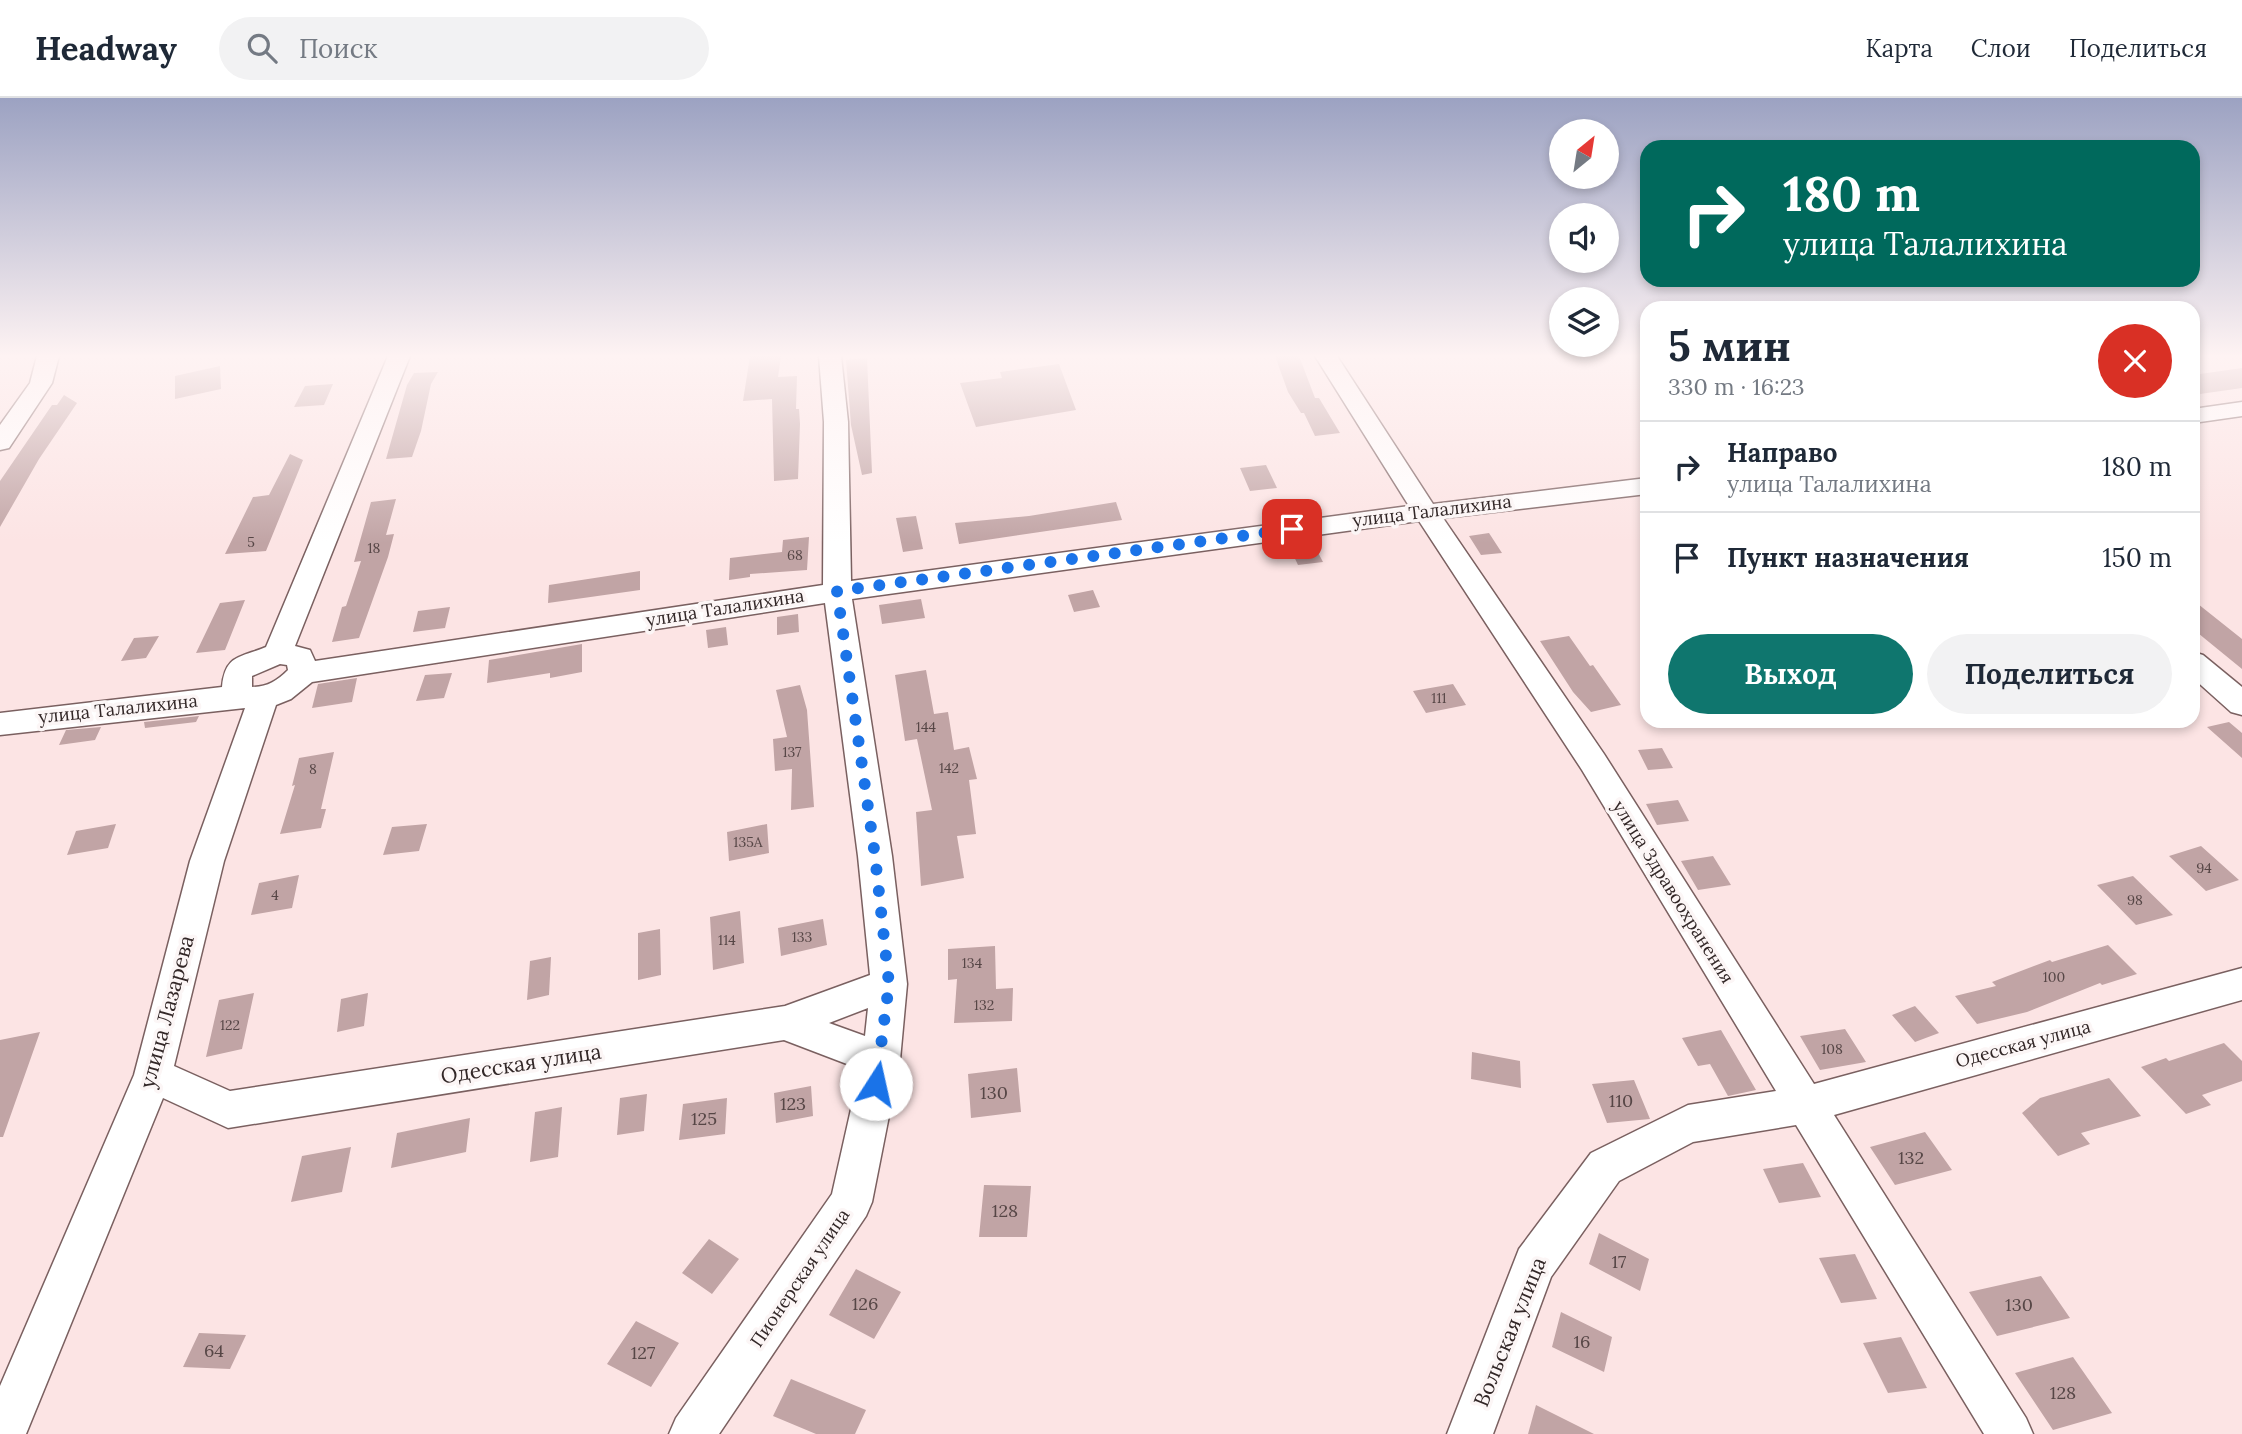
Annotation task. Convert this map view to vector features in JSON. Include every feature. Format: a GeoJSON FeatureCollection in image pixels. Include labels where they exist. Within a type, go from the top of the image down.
{"type":"FeatureCollection","features":[{"type":"Feature","properties":{"kind":"street"},"geometry":{"type":"LineString","coordinates":[[0,443],[17,418]]}},
{"type":"Feature","properties":{"kind":"street"},"geometry":{"type":"LineString","coordinates":[[249,698],[288,689],[303,673],[300,657],[278,653],[374,418]]}},
{"type":"Feature","properties":{"kind":"street","name":"Пионерская улица"},"geometry":{"type":"LineString","coordinates":[[692,1434],[851,1202],[881,1060],[889,984],[873,843],[837,591],[836,418]]}},
{"type":"Feature","properties":{"kind":"street","name":"улица Здравоохранения"},"geometry":{"type":"LineString","coordinates":[[1366,418],[1593,762],[2010,1434]]}},
{"type":"Feature","properties":{"kind":"street","name":"улица Талалихина"},"geometry":{"type":"LineString","coordinates":[[303,673],[837,591],[1425,511],[1640,487]]}},
{"type":"Feature","properties":{"kind":"street","name":"улица Лазарева"},"geometry":{"type":"LineString","coordinates":[[3,1434],[153,1075],[249,698],[238,670],[278,653]]}},
{"type":"Feature","properties":{"kind":"street"},"geometry":{"type":"LineString","coordinates":[[2200,668],[2242,704]]}},
{"type":"Feature","properties":{"kind":"street","name":"улица Талалихина"},"geometry":{"type":"LineString","coordinates":[[0,724],[249,698]]}},
{"type":"Feature","properties":{"kind":"street","name":"Одесская улица"},"geometry":{"type":"LineString","coordinates":[[153,1075],[228,1110],[785,1023],[889,984]]}},
{"type":"Feature","properties":{"kind":"street","name":"Одесская улица"},"geometry":{"type":"LineString","coordinates":[[1804,1105],[2242,984]]}},
{"type":"Feature","properties":{"kind":"street"},"geometry":{"type":"LineString","coordinates":[[785,1023],[881,1060]]}},
{"type":"Feature","properties":{"kind":"street","name":"Вольская улица"},"geometry":{"type":"LineString","coordinates":[[1470,1434],[1534,1264],[1605,1167],[1688,1124],[1804,1105]]}},
{"type":"Feature","properties":{"kind":"building"},"geometry":{"type":"Polygon","coordinates":[[[43,418],[67,418],[39,459],[0,527],[0,481],[43,418]]]}},
{"type":"Feature","properties":{"kind":"building"},"geometry":{"type":"Polygon","coordinates":[[[398,418],[424,418],[412,457],[386,459],[398,418]]]}},
{"type":"Feature","properties":{"kind":"building"},"geometry":{"type":"Polygon","coordinates":[[[772,418],[800,418],[798,479],[774,481],[772,418]]]}},
{"type":"Feature","properties":{"kind":"building"},"geometry":{"type":"Polygon","coordinates":[[[850,418],[870,418],[872,473],[862,475],[850,418]]]}},
{"type":"Feature","properties":{"kind":"building"},"geometry":{"type":"Polygon","coordinates":[[[973,418],[1027,418],[976,427],[973,418]]]}},
{"type":"Feature","properties":{"kind":"building"},"geometry":{"type":"Polygon","coordinates":[[[1307,418],[1331,418],[1340,433],[1315,436],[1307,418]]]}},
{"type":"Feature","properties":{"kind":"building"},"geometry":{"type":"Polygon","coordinates":[[[290,454],[303,460],[266,551],[225,554],[253,497],[269,495],[290,454]]]}},
{"type":"Feature","properties":{"kind":"building"},"geometry":{"type":"Polygon","coordinates":[[[1266,465],[1277,488],[1250,491],[1240,468],[1266,465]]]}},
{"type":"Feature","properties":{"kind":"building"},"geometry":{"type":"Polygon","coordinates":[[[396,499],[386,535],[394,534],[388,557],[359,638],[332,642],[342,607],[346,606],[361,561],[354,562],[371,502],[396,499]]]}},
{"type":"Feature","properties":{"kind":"building"},"geometry":{"type":"Polygon","coordinates":[[[1116,502],[1122,520],[959,544],[955,523],[1029,516],[1116,502]]]}},
{"type":"Feature","properties":{"kind":"building"},"geometry":{"type":"Polygon","coordinates":[[[916,516],[923,549],[903,552],[896,518],[916,516]]]}},
{"type":"Feature","properties":{"kind":"building"},"geometry":{"type":"Polygon","coordinates":[[[1489,533],[1502,553],[1481,555],[1469,536],[1489,533]]]}},
{"type":"Feature","properties":{"kind":"building"},"geometry":{"type":"Polygon","coordinates":[[[809,537],[807,570],[750,574],[750,577],[729,580],[730,558],[782,552],[783,540],[809,537]]]}},
{"type":"Feature","properties":{"kind":"building"},"geometry":{"type":"Polygon","coordinates":[[[1313,543],[1323,562],[1298,565],[1289,546],[1313,543]]]}},
{"type":"Feature","properties":{"kind":"building"},"geometry":{"type":"Polygon","coordinates":[[[640,571],[640,590],[548,603],[549,585],[640,571]]]}},
{"type":"Feature","properties":{"kind":"building"},"geometry":{"type":"Polygon","coordinates":[[[1093,590],[1100,607],[1074,612],[1068,595],[1093,590]]]}},
{"type":"Feature","properties":{"kind":"building"},"geometry":{"type":"Polygon","coordinates":[[[921,599],[925,618],[882,624],[879,605],[921,599]]]}},
{"type":"Feature","properties":{"kind":"building"},"geometry":{"type":"Polygon","coordinates":[[[245,600],[225,650],[196,653],[220,603],[245,600]]]}},
{"type":"Feature","properties":{"kind":"building"},"geometry":{"type":"Polygon","coordinates":[[[2200,606],[2242,639],[2242,669],[2200,635],[2200,606]]]}},
{"type":"Feature","properties":{"kind":"building"},"geometry":{"type":"Polygon","coordinates":[[[450,607],[445,628],[413,632],[418,611],[450,607]]]}},
{"type":"Feature","properties":{"kind":"building"},"geometry":{"type":"Polygon","coordinates":[[[798,614],[799,632],[777,635],[777,617],[798,614]]]}},
{"type":"Feature","properties":{"kind":"building"},"geometry":{"type":"Polygon","coordinates":[[[726,627],[728,645],[708,648],[706,630],[726,627]]]}},
{"type":"Feature","properties":{"kind":"building"},"geometry":{"type":"Polygon","coordinates":[[[159,636],[146,658],[121,661],[134,638],[159,636]]]}},
{"type":"Feature","properties":{"kind":"building"},"geometry":{"type":"Polygon","coordinates":[[[1569,636],[1621,705],[1591,712],[1573,692],[1540,641],[1569,636]]]}},
{"type":"Feature","properties":{"kind":"building"},"geometry":{"type":"Polygon","coordinates":[[[582,644],[582,672],[550,678],[550,673],[487,683],[489,660],[582,644]]]}},
{"type":"Feature","properties":{"kind":"building"},"geometry":{"type":"Polygon","coordinates":[[[926,670],[934,714],[948,712],[954,750],[969,747],[977,779],[969,780],[976,834],[957,836],[964,878],[921,886],[916,812],[932,810],[917,739],[905,741],[895,675],[926,670]]]}},
{"type":"Feature","properties":{"kind":"building"},"geometry":{"type":"Polygon","coordinates":[[[452,673],[444,698],[416,701],[425,675],[452,673]]]}},
{"type":"Feature","properties":{"kind":"building"},"geometry":{"type":"Polygon","coordinates":[[[357,678],[352,702],[312,708],[318,684],[357,678]]]}},
{"type":"Feature","properties":{"kind":"building"},"geometry":{"type":"Polygon","coordinates":[[[1453,684],[1466,705],[1426,713],[1413,691],[1453,684]]]}},
{"type":"Feature","properties":{"kind":"building"},"geometry":{"type":"Polygon","coordinates":[[[800,685],[807,710],[814,807],[791,810],[792,769],[775,771],[773,739],[787,737],[776,690],[800,685]]]}},
{"type":"Feature","properties":{"kind":"building"},"geometry":{"type":"Polygon","coordinates":[[[199,716],[196,722],[145,728],[144,722],[199,716]]]}},
{"type":"Feature","properties":{"kind":"building"},"geometry":{"type":"Polygon","coordinates":[[[2229,722],[2242,733],[2242,758],[2207,727],[2229,722]]]}},
{"type":"Feature","properties":{"kind":"building"},"geometry":{"type":"Polygon","coordinates":[[[101,727],[95,740],[59,745],[66,730],[101,727]]]}},
{"type":"Feature","properties":{"kind":"building"},"geometry":{"type":"Polygon","coordinates":[[[1662,748],[1673,768],[1648,770],[1638,750],[1662,748]]]}},
{"type":"Feature","properties":{"kind":"building"},"geometry":{"type":"Polygon","coordinates":[[[334,752],[321,809],[326,809],[321,828],[280,834],[295,785],[292,786],[299,758],[334,752]]]}},
{"type":"Feature","properties":{"kind":"building"},"geometry":{"type":"Polygon","coordinates":[[[1678,800],[1689,821],[1657,825],[1646,804],[1678,800]]]}},
{"type":"Feature","properties":{"kind":"building"},"geometry":{"type":"Polygon","coordinates":[[[116,824],[108,848],[67,855],[76,831],[116,824]]]}},
{"type":"Feature","properties":{"kind":"building"},"geometry":{"type":"Polygon","coordinates":[[[427,824],[419,851],[383,855],[392,827],[427,824]]]}},
{"type":"Feature","properties":{"kind":"building"},"geometry":{"type":"Polygon","coordinates":[[[767,824],[769,853],[729,861],[727,832],[767,824]]]}},
{"type":"Feature","properties":{"kind":"building"},"geometry":{"type":"Polygon","coordinates":[[[2201,846],[2239,880],[2206,891],[2169,856],[2201,846]]]}},
{"type":"Feature","properties":{"kind":"building"},"geometry":{"type":"Polygon","coordinates":[[[1713,856],[1731,885],[1698,890],[1681,861],[1713,856]]]}},
{"type":"Feature","properties":{"kind":"building"},"geometry":{"type":"Polygon","coordinates":[[[299,875],[292,908],[251,915],[259,883],[299,875]]]}},
{"type":"Feature","properties":{"kind":"building"},"geometry":{"type":"Polygon","coordinates":[[[2133,876],[2173,915],[2136,925],[2097,885],[2133,876]]]}},
{"type":"Feature","properties":{"kind":"building"},"geometry":{"type":"Polygon","coordinates":[[[740,911],[744,963],[713,970],[710,917],[740,911]]]}},
{"type":"Feature","properties":{"kind":"building"},"geometry":{"type":"Polygon","coordinates":[[[823,919],[827,945],[781,956],[778,928],[823,919]]]}},
{"type":"Feature","properties":{"kind":"building"},"geometry":{"type":"Polygon","coordinates":[[[660,929],[661,975],[638,980],[638,933],[660,929]]]}},
{"type":"Feature","properties":{"kind":"building"},"geometry":{"type":"Polygon","coordinates":[[[2108,945],[2137,974],[2102,985],[2100,983],[2027,1012],[1977,1024],[1955,996],[1996,986],[1992,982],[2050,960],[2052,962],[2108,945]]]}},
{"type":"Feature","properties":{"kind":"building"},"geometry":{"type":"Polygon","coordinates":[[[995,946],[996,989],[1013,988],[1012,1021],[954,1023],[957,979],[948,980],[948,949],[995,946]]]}},
{"type":"Feature","properties":{"kind":"building"},"geometry":{"type":"Polygon","coordinates":[[[551,957],[549,995],[527,1000],[530,961],[551,957]]]}},
{"type":"Feature","properties":{"kind":"building"},"geometry":{"type":"Polygon","coordinates":[[[254,993],[242,1049],[206,1057],[219,1000],[254,993]]]}},
{"type":"Feature","properties":{"kind":"building"},"geometry":{"type":"Polygon","coordinates":[[[368,993],[364,1026],[337,1032],[341,999],[368,993]]]}},
{"type":"Feature","properties":{"kind":"building"},"geometry":{"type":"Polygon","coordinates":[[[1915,1006],[1939,1033],[1915,1042],[1892,1015],[1915,1006]]]}},
{"type":"Feature","properties":{"kind":"building"},"geometry":{"type":"Polygon","coordinates":[[[1845,1029],[1866,1062],[1820,1070],[1800,1036],[1845,1029]]]}},
{"type":"Feature","properties":{"kind":"building"},"geometry":{"type":"Polygon","coordinates":[[[1721,1030],[1756,1090],[1728,1096],[1710,1064],[1698,1066],[1682,1038],[1721,1030]]]}},
{"type":"Feature","properties":{"kind":"building"},"geometry":{"type":"Polygon","coordinates":[[[40,1032],[3,1137],[0,1137],[0,1040],[40,1032]]]}},
{"type":"Feature","properties":{"kind":"building"},"geometry":{"type":"Polygon","coordinates":[[[2224,1043],[2242,1061],[2242,1081],[2202,1095],[2211,1105],[2186,1114],[2141,1067],[2166,1058],[2169,1061],[2224,1043]]]}},
{"type":"Feature","properties":{"kind":"building"},"geometry":{"type":"Polygon","coordinates":[[[1472,1052],[1520,1061],[1521,1088],[1471,1079],[1472,1052]]]}},
{"type":"Feature","properties":{"kind":"building"},"geometry":{"type":"Polygon","coordinates":[[[1017,1068],[1021,1112],[971,1118],[968,1074],[1017,1068]]]}},
{"type":"Feature","properties":{"kind":"building"},"geometry":{"type":"Polygon","coordinates":[[[2109,1078],[2141,1116],[2081,1133],[2090,1144],[2058,1156],[2022,1113],[2040,1098],[2109,1078]]]}},
{"type":"Feature","properties":{"kind":"building"},"geometry":{"type":"Polygon","coordinates":[[[1634,1080],[1650,1119],[1607,1123],[1592,1084],[1634,1080]]]}},
{"type":"Feature","properties":{"kind":"building"},"geometry":{"type":"Polygon","coordinates":[[[811,1086],[813,1116],[776,1123],[774,1093],[811,1086]]]}},
{"type":"Feature","properties":{"kind":"building"},"geometry":{"type":"Polygon","coordinates":[[[647,1094],[644,1131],[617,1135],[620,1098],[647,1094]]]}},
{"type":"Feature","properties":{"kind":"building"},"geometry":{"type":"Polygon","coordinates":[[[727,1098],[725,1134],[679,1140],[683,1104],[727,1098]]]}},
{"type":"Feature","properties":{"kind":"building"},"geometry":{"type":"Polygon","coordinates":[[[562,1107],[558,1157],[530,1162],[535,1112],[562,1107]]]}},
{"type":"Feature","properties":{"kind":"building"},"geometry":{"type":"Polygon","coordinates":[[[470,1118],[466,1152],[391,1168],[397,1133],[470,1118]]]}},
{"type":"Feature","properties":{"kind":"building"},"geometry":{"type":"Polygon","coordinates":[[[1925,1132],[1952,1170],[1895,1185],[1870,1147],[1925,1132]]]}},
{"type":"Feature","properties":{"kind":"building"},"geometry":{"type":"Polygon","coordinates":[[[351,1147],[342,1192],[291,1202],[302,1156],[351,1147]]]}},
{"type":"Feature","properties":{"kind":"building"},"geometry":{"type":"Polygon","coordinates":[[[1803,1163],[1821,1197],[1779,1203],[1763,1169],[1803,1163]]]}},
{"type":"Feature","properties":{"kind":"building"},"geometry":{"type":"Polygon","coordinates":[[[984,1185],[1031,1186],[1027,1237],[979,1237],[984,1185]]]}},
{"type":"Feature","properties":{"kind":"building"},"geometry":{"type":"Polygon","coordinates":[[[1599,1233],[1649,1259],[1640,1291],[1589,1264],[1599,1233]]]}},
{"type":"Feature","properties":{"kind":"building"},"geometry":{"type":"Polygon","coordinates":[[[709,1239],[739,1259],[712,1294],[682,1273],[709,1239]]]}},
{"type":"Feature","properties":{"kind":"building"},"geometry":{"type":"Polygon","coordinates":[[[1855,1254],[1877,1299],[1841,1303],[1819,1258],[1855,1254]]]}},
{"type":"Feature","properties":{"kind":"building"},"geometry":{"type":"Polygon","coordinates":[[[856,1269],[901,1292],[874,1339],[829,1315],[856,1269]]]}},
{"type":"Feature","properties":{"kind":"building"},"geometry":{"type":"Polygon","coordinates":[[[2041,1276],[2070,1318],[1997,1336],[1969,1292],[2041,1276]]]}},
{"type":"Feature","properties":{"kind":"building"},"geometry":{"type":"Polygon","coordinates":[[[1561,1312],[1612,1337],[1604,1372],[1552,1347],[1561,1312]]]}},
{"type":"Feature","properties":{"kind":"building"},"geometry":{"type":"Polygon","coordinates":[[[636,1321],[679,1343],[651,1387],[607,1364],[636,1321]]]}},
{"type":"Feature","properties":{"kind":"building"},"geometry":{"type":"Polygon","coordinates":[[[199,1333],[246,1335],[230,1369],[183,1367],[199,1333]]]}},
{"type":"Feature","properties":{"kind":"building"},"geometry":{"type":"Polygon","coordinates":[[[1901,1337],[1927,1388],[1888,1393],[1863,1343],[1901,1337]]]}},
{"type":"Feature","properties":{"kind":"building"},"geometry":{"type":"Polygon","coordinates":[[[2073,1357],[2112,1413],[2053,1430],[2015,1373],[2073,1357]]]}},
{"type":"Feature","properties":{"kind":"building"},"geometry":{"type":"Polygon","coordinates":[[[791,1379],[866,1410],[855,1434],[816,1434],[773,1416],[791,1379]]]}},
{"type":"Feature","properties":{"kind":"building"},"geometry":{"type":"Polygon","coordinates":[[[1536,1405],[1594,1434],[1528,1434],[1536,1405]]]}},
{"type":"Feature","properties":{"kind":"route"},"geometry":{"type":"LineString","coordinates":[[876,1084],[889,984],[875,856],[837,591],[1292,529]]}}]}
